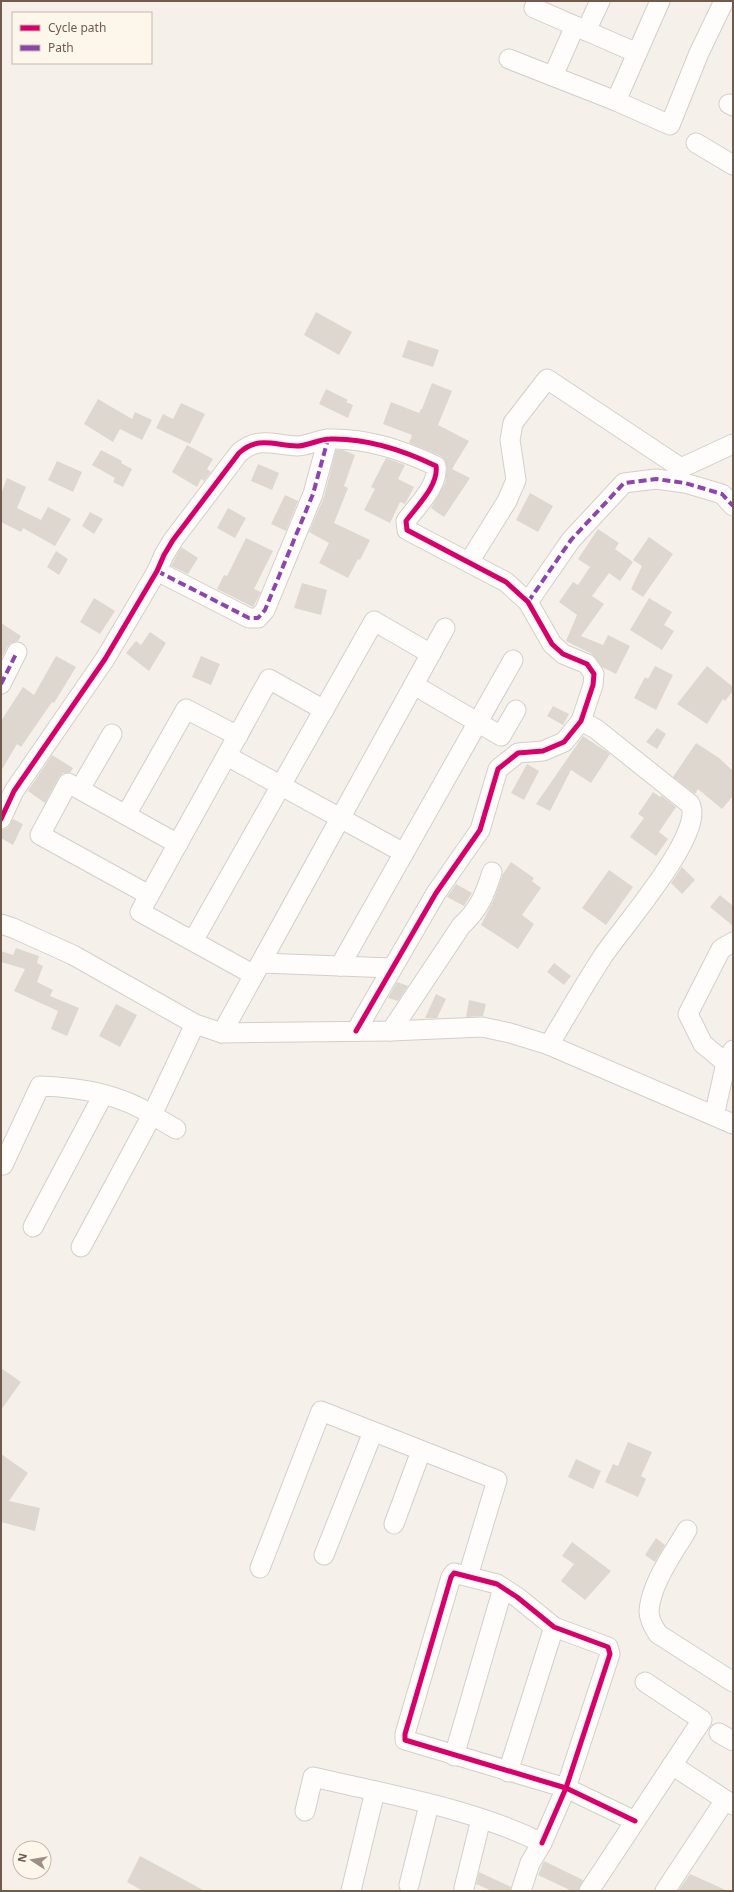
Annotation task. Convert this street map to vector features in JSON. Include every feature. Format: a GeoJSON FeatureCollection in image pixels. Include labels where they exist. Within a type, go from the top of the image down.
{"type":"FeatureCollection","features":[{"type":"Feature","properties":{"kind":"street"},"geometry":{"type":"LineString","coordinates":[[553,76],[581,28],[600,1]]}},
{"type":"Feature","properties":{"kind":"street"},"geometry":{"type":"LineString","coordinates":[[509,59],[616,101],[670,126],[699,53],[724,1]]}},
{"type":"Feature","properties":{"kind":"street"},"geometry":{"type":"LineString","coordinates":[[616,101],[657,2]]}},
{"type":"Feature","properties":{"kind":"street"},"geometry":{"type":"LineString","coordinates":[[534,8],[637,53]]}},
{"type":"Feature","properties":{"kind":"street"},"geometry":{"type":"LineString","coordinates":[[696,143],[733,165]]}},
{"type":"Feature","properties":{"kind":"street"},"geometry":{"type":"LineString","coordinates":[[469,562],[507,501],[516,480],[510,440],[513,423],[547,379],[681,468],[733,444]]}},
{"type":"Feature","properties":{"kind":"street"},"geometry":{"type":"LineString","coordinates":[[157,571],[249,618],[258,618],[265,610],[313,494],[328,439]]}},
{"type":"Feature","properties":{"kind":"street"},"geometry":{"type":"LineString","coordinates":[[1,819],[14,791],[105,659],[157,571],[173,540],[239,453],[248,445],[258,442],[299,446],[328,439],[376,443],[436,466],[437,472],[432,484],[406,521],[405,526],[411,533],[506,582],[528,602],[552,644],[563,654],[587,664],[594,674],[593,685],[581,721],[564,742],[543,751],[518,752],[498,769],[480,830],[436,893],[356,1031]]}},
{"type":"Feature","properties":{"kind":"street"},"geometry":{"type":"LineString","coordinates":[[528,602],[571,540],[624,483],[656,479],[685,483],[722,494],[733,506]]}},
{"type":"Feature","properties":{"kind":"street"},"geometry":{"type":"LineString","coordinates":[[193,941],[374,621],[431,654]]}},
{"type":"Feature","properties":{"kind":"street"},"geometry":{"type":"LineString","coordinates":[[222,1033],[445,628]]}},
{"type":"Feature","properties":{"kind":"street"},"geometry":{"type":"LineString","coordinates":[[1,684],[17,652]]}},
{"type":"Feature","properties":{"kind":"street"},"geometry":{"type":"LineString","coordinates":[[340,966],[513,660]]}},
{"type":"Feature","properties":{"kind":"street"},"geometry":{"type":"LineString","coordinates":[[324,710],[269,679],[140,912],[193,941],[257,969],[340,966],[392,968]]}},
{"type":"Feature","properties":{"kind":"street"},"geometry":{"type":"LineString","coordinates":[[414,685],[501,736],[516,710]]}},
{"type":"Feature","properties":{"kind":"street"},"geometry":{"type":"LineString","coordinates":[[126,815],[186,709],[238,736]]}},
{"type":"Feature","properties":{"kind":"street"},"geometry":{"type":"LineString","coordinates":[[549,1044],[603,956],[660,882],[675,857],[692,811],[690,804],[596,729],[581,721]]}},
{"type":"Feature","properties":{"kind":"street"},"geometry":{"type":"LineString","coordinates":[[80,790],[112,734]]}},
{"type":"Feature","properties":{"kind":"street"},"geometry":{"type":"LineString","coordinates":[[227,756],[404,853]]}},
{"type":"Feature","properties":{"kind":"street"},"geometry":{"type":"LineString","coordinates":[[149,895],[40,835],[68,783],[178,844]]}},
{"type":"Feature","properties":{"kind":"street"},"geometry":{"type":"LineString","coordinates":[[391,1032],[461,926],[475,912],[486,893],[492,872]]}},
{"type":"Feature","properties":{"kind":"street"},"geometry":{"type":"LineString","coordinates":[[1,924],[13,928],[73,956],[195,1024],[222,1033],[356,1031],[391,1032],[482,1028],[510,1032],[549,1044],[733,1124]]}},
{"type":"Feature","properties":{"kind":"street"},"geometry":{"type":"LineString","coordinates":[[714,1116],[730,1057],[703,1044],[688,1014],[721,949],[733,942]]}},
{"type":"Feature","properties":{"kind":"street"},"geometry":{"type":"LineString","coordinates":[[81,1247],[152,1115],[195,1024]]}},
{"type":"Feature","properties":{"kind":"street"},"geometry":{"type":"LineString","coordinates":[[3,1165],[40,1086],[118,1098],[176,1128]]}},
{"type":"Feature","properties":{"kind":"street"},"geometry":{"type":"LineString","coordinates":[[33,1227],[103,1095]]}},
{"type":"Feature","properties":{"kind":"street"},"geometry":{"type":"LineString","coordinates":[[260,1568],[322,1410],[373,1432],[497,1480],[468,1576]]}},
{"type":"Feature","properties":{"kind":"street"},"geometry":{"type":"LineString","coordinates":[[324,1555],[373,1432]]}},
{"type":"Feature","properties":{"kind":"street"},"geometry":{"type":"LineString","coordinates":[[394,1524],[421,1451]]}},
{"type":"Feature","properties":{"kind":"street"},"geometry":{"type":"LineString","coordinates":[[687,1530],[654,1590],[649,1612],[653,1627],[658,1634],[733,1682]]}},
{"type":"Feature","properties":{"kind":"street"},"geometry":{"type":"LineString","coordinates":[[521,1891],[530,1863],[542,1844],[566,1788],[610,1654],[608,1646],[554,1627],[497,1584],[454,1573],[451,1577],[404,1738],[406,1742],[566,1788],[635,1821]]}},
{"type":"Feature","properties":{"kind":"street"},"geometry":{"type":"LineString","coordinates":[[454,1756],[503,1588]]}},
{"type":"Feature","properties":{"kind":"street"},"geometry":{"type":"LineString","coordinates":[[508,1772],[554,1627]]}},
{"type":"Feature","properties":{"kind":"street"},"geometry":{"type":"LineString","coordinates":[[589,1891],[702,1720],[645,1682]]}},
{"type":"Feature","properties":{"kind":"street"},"geometry":{"type":"LineString","coordinates":[[665,1891],[729,1802],[672,1765]]}},
{"type":"Feature","properties":{"kind":"street"},"geometry":{"type":"LineString","coordinates":[[305,1811],[313,1777],[481,1818],[525,1834],[542,1844]]}},
{"type":"Feature","properties":{"kind":"street"},"geometry":{"type":"LineString","coordinates":[[351,1891],[374,1791]]}},
{"type":"Feature","properties":{"kind":"street"},"geometry":{"type":"LineString","coordinates":[[409,1885],[428,1805]]}},
{"type":"Feature","properties":{"kind":"street"},"geometry":{"type":"LineString","coordinates":[[464,1888],[481,1818]]}},
{"type":"Feature","properties":{"kind":"building"},"geometry":{"type":"Polygon","coordinates":[[[316,312],[352,332],[339,355],[304,335],[316,312]]]}},
{"type":"Feature","properties":{"kind":"building"},"geometry":{"type":"Polygon","coordinates":[[[408,340],[439,350],[433,367],[402,357],[408,340]]]}},
{"type":"Feature","properties":{"kind":"building"},"geometry":{"type":"Polygon","coordinates":[[[432,383],[452,391],[438,425],[469,441],[452,469],[470,478],[444,517],[431,508],[445,483],[447,468],[445,460],[441,456],[409,443],[412,435],[383,424],[391,402],[419,413],[432,383]]]}},
{"type":"Feature","properties":{"kind":"building"},"geometry":{"type":"Polygon","coordinates":[[[326,389],[348,400],[346,402],[353,405],[348,418],[319,404],[326,389]]]}},
{"type":"Feature","properties":{"kind":"building"},"geometry":{"type":"Polygon","coordinates":[[[98,399],[132,419],[135,412],[152,420],[142,440],[120,429],[113,442],[84,424],[98,399]]]}},
{"type":"Feature","properties":{"kind":"building"},"geometry":{"type":"Polygon","coordinates":[[[181,403],[205,414],[190,444],[156,428],[163,414],[173,419],[181,403]]]}},
{"type":"Feature","properties":{"kind":"building"},"geometry":{"type":"Polygon","coordinates":[[[187,445],[213,459],[207,469],[211,472],[204,481],[201,479],[197,487],[172,472],[187,445]]]}},
{"type":"Feature","properties":{"kind":"building"},"geometry":{"type":"Polygon","coordinates":[[[101,450],[122,461],[121,463],[132,469],[123,487],[113,482],[115,478],[92,465],[101,450]]]}},
{"type":"Feature","properties":{"kind":"building"},"geometry":{"type":"Polygon","coordinates":[[[336,450],[343,450],[355,455],[344,486],[348,488],[334,523],[370,540],[360,560],[358,559],[348,578],[319,563],[329,543],[309,532],[324,497],[336,450]]]}},
{"type":"Feature","properties":{"kind":"building"},"geometry":{"type":"Polygon","coordinates":[[[386,458],[405,465],[398,479],[414,487],[405,504],[400,502],[390,523],[364,510],[375,489],[371,487],[386,458]]]}},
{"type":"Feature","properties":{"kind":"building"},"geometry":{"type":"Polygon","coordinates":[[[57,461],[82,472],[73,492],[48,480],[57,461]]]}},
{"type":"Feature","properties":{"kind":"building"},"geometry":{"type":"Polygon","coordinates":[[[258,464],[279,473],[272,490],[251,481],[258,464]]]}},
{"type":"Feature","properties":{"kind":"building"},"geometry":{"type":"Polygon","coordinates":[[[7,478],[26,487],[17,508],[41,520],[48,507],[71,519],[55,546],[23,528],[21,532],[1,522],[1,494],[7,478]]]}},
{"type":"Feature","properties":{"kind":"building"},"geometry":{"type":"Polygon","coordinates":[[[530,493],[553,506],[538,532],[516,520],[530,493]]]}},
{"type":"Feature","properties":{"kind":"building"},"geometry":{"type":"Polygon","coordinates":[[[285,495],[298,501],[286,531],[271,524],[285,495]]]}},
{"type":"Feature","properties":{"kind":"building"},"geometry":{"type":"Polygon","coordinates":[[[228,508],[246,518],[235,538],[217,528],[228,508]]]}},
{"type":"Feature","properties":{"kind":"building"},"geometry":{"type":"Polygon","coordinates":[[[90,512],[103,519],[94,534],[82,526],[90,512]]]}},
{"type":"Feature","properties":{"kind":"building"},"geometry":{"type":"Polygon","coordinates":[[[598,529],[619,543],[615,549],[633,562],[620,581],[609,573],[592,596],[604,604],[581,636],[603,645],[608,635],[630,646],[616,674],[602,667],[592,654],[566,641],[577,615],[559,602],[573,582],[578,585],[590,567],[578,559],[598,529]]]}},
{"type":"Feature","properties":{"kind":"building"},"geometry":{"type":"Polygon","coordinates":[[[649,537],[673,554],[643,597],[631,589],[642,566],[633,560],[649,537]]]}},
{"type":"Feature","properties":{"kind":"building"},"geometry":{"type":"Polygon","coordinates":[[[246,538],[273,551],[254,589],[261,592],[253,607],[217,589],[224,575],[227,576],[246,538]]]}},
{"type":"Feature","properties":{"kind":"building"},"geometry":{"type":"Polygon","coordinates":[[[181,547],[198,558],[188,574],[171,566],[181,547]]]}},
{"type":"Feature","properties":{"kind":"building"},"geometry":{"type":"Polygon","coordinates":[[[56,551],[68,559],[59,575],[47,567],[56,551]]]}},
{"type":"Feature","properties":{"kind":"building"},"geometry":{"type":"Polygon","coordinates":[[[302,583],[327,590],[321,615],[294,608],[302,583]]]}},
{"type":"Feature","properties":{"kind":"building"},"geometry":{"type":"Polygon","coordinates":[[[94,598],[115,611],[100,634],[80,622],[94,598]]]}},
{"type":"Feature","properties":{"kind":"building"},"geometry":{"type":"Polygon","coordinates":[[[649,598],[672,612],[664,625],[674,631],[662,650],[630,630],[649,598]]]}},
{"type":"Feature","properties":{"kind":"building"},"geometry":{"type":"Polygon","coordinates":[[[1,623],[21,636],[18,641],[11,643],[7,647],[1,659],[1,623]]]}},
{"type":"Feature","properties":{"kind":"building"},"geometry":{"type":"Polygon","coordinates":[[[150,632],[166,643],[149,671],[126,653],[136,641],[141,645],[150,632]]]}},
{"type":"Feature","properties":{"kind":"building"},"geometry":{"type":"Polygon","coordinates":[[[56,656],[76,667],[54,703],[52,702],[21,747],[17,744],[1,771],[1,721],[23,687],[34,695],[56,656]]]}},
{"type":"Feature","properties":{"kind":"building"},"geometry":{"type":"Polygon","coordinates":[[[201,656],[220,664],[211,685],[192,677],[201,656]]]}},
{"type":"Feature","properties":{"kind":"building"},"geometry":{"type":"Polygon","coordinates":[[[655,666],[673,675],[656,710],[634,698],[645,677],[648,679],[655,666]]]}},
{"type":"Feature","properties":{"kind":"building"},"geometry":{"type":"Polygon","coordinates":[[[707,666],[733,687],[733,691],[725,701],[723,699],[707,724],[677,704],[707,666]]]}},
{"type":"Feature","properties":{"kind":"building"},"geometry":{"type":"Polygon","coordinates":[[[553,706],[569,714],[563,725],[547,716],[553,706]]]}},
{"type":"Feature","properties":{"kind":"building"},"geometry":{"type":"Polygon","coordinates":[[[657,728],[666,734],[657,749],[646,742],[657,728]]]}},
{"type":"Feature","properties":{"kind":"building"},"geometry":{"type":"Polygon","coordinates":[[[583,736],[610,754],[591,783],[571,770],[550,811],[536,804],[583,736]]]}},
{"type":"Feature","properties":{"kind":"building"},"geometry":{"type":"Polygon","coordinates":[[[696,743],[719,758],[733,771],[733,796],[722,809],[698,789],[695,794],[673,777],[696,743]]]}},
{"type":"Feature","properties":{"kind":"building"},"geometry":{"type":"Polygon","coordinates":[[[52,755],[73,768],[70,773],[63,773],[59,777],[45,803],[28,791],[52,755]]]}},
{"type":"Feature","properties":{"kind":"building"},"geometry":{"type":"Polygon","coordinates":[[[527,764],[539,771],[524,800],[511,793],[527,764]]]}},
{"type":"Feature","properties":{"kind":"building"},"geometry":{"type":"Polygon","coordinates":[[[653,792],[660,797],[661,795],[676,807],[659,832],[668,839],[656,856],[630,837],[644,818],[638,814],[653,792]]]}},
{"type":"Feature","properties":{"kind":"building"},"geometry":{"type":"Polygon","coordinates":[[[13,819],[23,824],[13,845],[1,838],[1,830],[8,828],[13,819]]]}},
{"type":"Feature","properties":{"kind":"building"},"geometry":{"type":"Polygon","coordinates":[[[511,862],[534,878],[532,881],[541,888],[522,915],[534,924],[518,949],[481,925],[494,899],[503,874],[511,862]]]}},
{"type":"Feature","properties":{"kind":"building"},"geometry":{"type":"Polygon","coordinates":[[[682,867],[695,880],[682,894],[671,883],[682,867]]]}},
{"type":"Feature","properties":{"kind":"building"},"geometry":{"type":"Polygon","coordinates":[[[609,870],[633,887],[606,925],[582,908],[609,870]]]}},
{"type":"Feature","properties":{"kind":"building"},"geometry":{"type":"Polygon","coordinates":[[[456,884],[472,893],[464,906],[447,897],[456,884]]]}},
{"type":"Feature","properties":{"kind":"building"},"geometry":{"type":"Polygon","coordinates":[[[720,895],[733,906],[733,926],[710,907],[720,895]]]}},
{"type":"Feature","properties":{"kind":"building"},"geometry":{"type":"Polygon","coordinates":[[[16,948],[39,956],[37,963],[43,966],[37,982],[53,990],[50,996],[79,1008],[67,1036],[51,1029],[58,1011],[14,991],[25,969],[1,962],[1,951],[13,955],[16,948]]]}},
{"type":"Feature","properties":{"kind":"building"},"geometry":{"type":"Polygon","coordinates":[[[554,963],[571,976],[564,985],[547,972],[554,963]]]}},
{"type":"Feature","properties":{"kind":"building"},"geometry":{"type":"Polygon","coordinates":[[[397,982],[408,986],[398,1001],[388,998],[397,982]]]}},
{"type":"Feature","properties":{"kind":"building"},"geometry":{"type":"Polygon","coordinates":[[[436,994],[446,999],[437,1018],[425,1018],[436,994]]]}},
{"type":"Feature","properties":{"kind":"building"},"geometry":{"type":"Polygon","coordinates":[[[469,1000],[486,1004],[483,1016],[466,1017],[469,1000]]]}},
{"type":"Feature","properties":{"kind":"building"},"geometry":{"type":"Polygon","coordinates":[[[116,1004],[137,1015],[120,1047],[99,1036],[116,1004]]]}},
{"type":"Feature","properties":{"kind":"building"},"geometry":{"type":"Polygon","coordinates":[[[1,1368],[21,1382],[1,1410],[1,1368]]]}},
{"type":"Feature","properties":{"kind":"building"},"geometry":{"type":"Polygon","coordinates":[[[628,1442],[652,1452],[641,1476],[646,1479],[638,1497],[605,1482],[613,1464],[618,1466],[628,1442]]]}},
{"type":"Feature","properties":{"kind":"building"},"geometry":{"type":"Polygon","coordinates":[[[1,1454],[28,1473],[9,1501],[40,1508],[35,1531],[1,1522],[1,1454]]]}},
{"type":"Feature","properties":{"kind":"building"},"geometry":{"type":"Polygon","coordinates":[[[576,1459],[601,1471],[593,1489],[568,1477],[576,1459]]]}},
{"type":"Feature","properties":{"kind":"building"},"geometry":{"type":"Polygon","coordinates":[[[656,1538],[665,1545],[655,1562],[645,1555],[656,1538]]]}},
{"type":"Feature","properties":{"kind":"building"},"geometry":{"type":"Polygon","coordinates":[[[572,1542],[611,1571],[585,1600],[561,1581],[574,1564],[562,1556],[572,1542]]]}},
{"type":"Feature","properties":{"kind":"building"},"geometry":{"type":"Polygon","coordinates":[[[140,1856],[205,1891],[143,1891],[127,1882],[140,1856]]]}},
{"type":"Feature","properties":{"kind":"building"},"geometry":{"type":"Polygon","coordinates":[[[544,1861],[583,1880],[578,1891],[572,1891],[538,1875],[544,1861]]]}},
{"type":"Feature","properties":{"kind":"building"},"geometry":{"type":"Polygon","coordinates":[[[479,1872],[511,1887],[510,1891],[492,1891],[476,1884],[479,1872]]]}},
{"type":"Feature","properties":{"kind":"building"},"geometry":{"type":"Polygon","coordinates":[[[690,1874],[728,1891],[678,1891],[690,1874]]]}},
{"type":"Feature","properties":{"kind":"marked path"},"geometry":{"type":"LineString","coordinates":[[157,571],[249,618],[258,618],[265,610],[313,494],[328,439]]}},
{"type":"Feature","properties":{"kind":"marked path"},"geometry":{"type":"LineString","coordinates":[[528,602],[571,540],[624,483],[656,479],[685,483],[722,494],[733,506]]}},
{"type":"Feature","properties":{"kind":"marked path"},"geometry":{"type":"LineString","coordinates":[[1,684],[17,652]]}},
{"type":"Feature","properties":{"kind":"cycle path"},"geometry":{"type":"LineString","coordinates":[[1,819],[14,791],[105,659],[157,571],[173,540],[239,453],[246,448],[259,443],[297,446],[326,439],[344,439],[371,443],[398,450],[436,466],[436,473],[431,488],[406,521],[407,530],[506,582],[528,602],[552,644],[563,654],[587,664],[594,674],[593,685],[581,721],[564,742],[543,751],[518,753],[498,769],[480,830],[436,893],[356,1031]]}},
{"type":"Feature","properties":{"kind":"cycle path"},"geometry":{"type":"LineString","coordinates":[[542,1843],[566,1788],[610,1654],[608,1647],[554,1627],[517,1597],[497,1584],[454,1573],[451,1577],[405,1734],[405,1740],[566,1788],[635,1821]]}}]}
